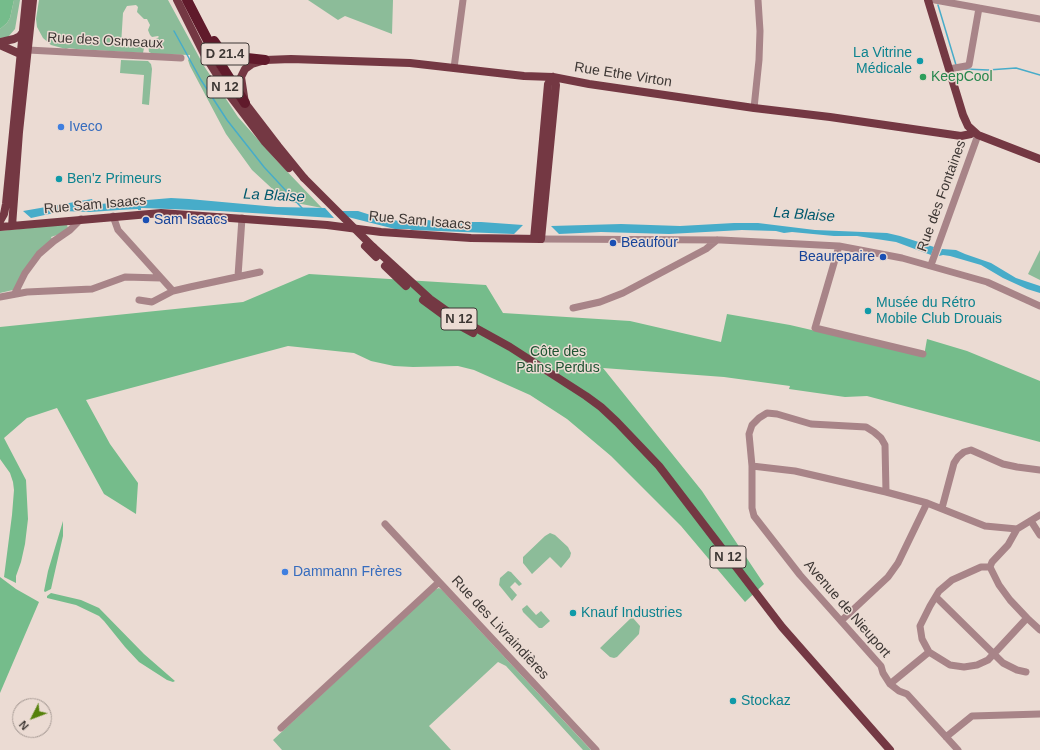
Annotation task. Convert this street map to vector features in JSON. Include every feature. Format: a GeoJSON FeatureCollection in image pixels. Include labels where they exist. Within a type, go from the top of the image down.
{"type":"FeatureCollection","features":[{"type":"Feature","properties":{"kind":"highway","name":"N 12"},"geometry":{"type":"LineString","coordinates":[[187,0],[194,26],[246,103]]}},
{"type":"Feature","properties":{"kind":"highway","name":"D 21.4"},"geometry":{"type":"LineString","coordinates":[[194,26],[205,26],[214,43],[227,55],[265,60]]}},
{"type":"Feature","properties":{"kind":"main road"},"geometry":{"type":"LineString","coordinates":[[5,225],[19,132],[24,50],[23,32],[26,0]]}},
{"type":"Feature","properties":{"kind":"main road"},"geometry":{"type":"LineString","coordinates":[[5,225],[6,204],[24,50],[33,0]]}},
{"type":"Feature","properties":{"kind":"main road"},"geometry":{"type":"LineString","coordinates":[[173,0],[185,25],[194,26]]}},
{"type":"Feature","properties":{"kind":"main road","name":"N 12"},"geometry":{"type":"LineString","coordinates":[[177,0],[194,26],[204,54],[244,115],[265,142],[369,247],[430,299],[454,316],[510,347],[601,407],[647,452],[659,466],[782,627],[890,750]]}},
{"type":"Feature","properties":{"kind":"main road"},"geometry":{"type":"LineString","coordinates":[[931,0],[949,69],[963,115],[968,126],[976,133],[1040,159]]}},
{"type":"Feature","properties":{"kind":"main road"},"geometry":{"type":"LineString","coordinates":[[0,42],[17,38],[23,32]]}},
{"type":"Feature","properties":{"kind":"main road","name":"Rue des Osmeaux"},"geometry":{"type":"LineString","coordinates":[[11,40],[24,50]]}},
{"type":"Feature","properties":{"kind":"main road","name":"Rue des Osmeaux"},"geometry":{"type":"LineString","coordinates":[[0,45],[24,50]]}},
{"type":"Feature","properties":{"kind":"main road","name":"Rue Ethe Virton"},"geometry":{"type":"LineString","coordinates":[[265,60],[291,59],[410,63],[524,76],[552,82],[589,84],[961,136],[976,133]]}},
{"type":"Feature","properties":{"kind":"main road","name":"D 21.4"},"geometry":{"type":"LineString","coordinates":[[246,103],[241,81],[242,74],[250,65],[265,60]]}},
{"type":"Feature","properties":{"kind":"main road"},"geometry":{"type":"LineString","coordinates":[[538,239],[552,82]]}},
{"type":"Feature","properties":{"kind":"main road","name":"N 12"},"geometry":{"type":"LineString","coordinates":[[246,103],[301,177]]}},
{"type":"Feature","properties":{"kind":"main road","name":"Rue Sam Isaacs"},"geometry":{"type":"LineString","coordinates":[[5,225],[161,213],[327,225],[381,232],[463,238],[538,239]]}},
{"type":"Feature","properties":{"kind":"street"},"geometry":{"type":"LineString","coordinates":[[454,68],[463,0]]}},
{"type":"Feature","properties":{"kind":"street"},"geometry":{"type":"LineString","coordinates":[[754,108],[759,60],[760,31],[758,0]]}},
{"type":"Feature","properties":{"kind":"street"},"geometry":{"type":"LineString","coordinates":[[931,0],[1040,19]]}},
{"type":"Feature","properties":{"kind":"street"},"geometry":{"type":"LineString","coordinates":[[949,69],[969,65],[979,8]]}},
{"type":"Feature","properties":{"kind":"street","name":"Rue des Osmeaux"},"geometry":{"type":"LineString","coordinates":[[24,50],[181,58]]}},
{"type":"Feature","properties":{"kind":"street","name":"Rue des Fontaines"},"geometry":{"type":"LineString","coordinates":[[932,263],[976,133]]}},
{"type":"Feature","properties":{"kind":"street"},"geometry":{"type":"LineString","coordinates":[[113,216],[118,230],[173,292]]}},
{"type":"Feature","properties":{"kind":"street"},"geometry":{"type":"LineString","coordinates":[[238,276],[242,218]]}},
{"type":"Feature","properties":{"kind":"street"},"geometry":{"type":"LineString","coordinates":[[15,293],[25,273],[39,254],[70,230],[81,219]]}},
{"type":"Feature","properties":{"kind":"street","name":"Rue Sam Isaacs"},"geometry":{"type":"LineString","coordinates":[[538,239],[717,240],[839,246],[932,263],[987,282],[1040,306]]}},
{"type":"Feature","properties":{"kind":"street"},"geometry":{"type":"LineString","coordinates":[[573,308],[600,302],[624,293],[706,250],[717,240]]}},
{"type":"Feature","properties":{"kind":"street"},"geometry":{"type":"LineString","coordinates":[[839,246],[815,328],[923,354]]}},
{"type":"Feature","properties":{"kind":"street"},"geometry":{"type":"LineString","coordinates":[[139,300],[152,302],[173,292],[260,272]]}},
{"type":"Feature","properties":{"kind":"street"},"geometry":{"type":"LineString","coordinates":[[0,297],[15,293],[92,289],[125,277],[161,278]]}},
{"type":"Feature","properties":{"kind":"street","name":"Avenue de Nieuport"},"geometry":{"type":"LineString","coordinates":[[886,492],[885,445],[881,438],[866,427],[811,424],[777,414],[767,413],[752,425],[749,434],[752,466],[752,508],[754,516],[800,575],[881,666],[890,684]]}},
{"type":"Feature","properties":{"kind":"street"},"geometry":{"type":"LineString","coordinates":[[942,508],[954,463],[964,452],[971,450],[1003,464],[1040,470]]}},
{"type":"Feature","properties":{"kind":"street"},"geometry":{"type":"LineString","coordinates":[[752,466],[795,470],[928,503],[985,526],[1017,528]]}},
{"type":"Feature","properties":{"kind":"street"},"geometry":{"type":"LineString","coordinates":[[841,621],[888,577],[898,563],[928,503]]}},
{"type":"Feature","properties":{"kind":"street"},"geometry":{"type":"LineString","coordinates":[[990,567],[992,562],[1008,545],[1017,528],[1040,515]]}},
{"type":"Feature","properties":{"kind":"street"},"geometry":{"type":"LineString","coordinates":[[1031,520],[1040,535]]}},
{"type":"Feature","properties":{"kind":"street","name":"Rue des Livraindières"},"geometry":{"type":"LineString","coordinates":[[385,524],[596,750]]}},
{"type":"Feature","properties":{"kind":"street"},"geometry":{"type":"LineString","coordinates":[[990,567],[981,567],[952,580],[939,591],[920,626],[922,639],[928,652],[950,665],[964,667],[977,665],[988,660],[1027,618]]}},
{"type":"Feature","properties":{"kind":"street"},"geometry":{"type":"LineString","coordinates":[[990,567],[999,585],[1010,600],[1040,630]]}},
{"type":"Feature","properties":{"kind":"street"},"geometry":{"type":"LineString","coordinates":[[281,728],[439,582]]}},
{"type":"Feature","properties":{"kind":"street"},"geometry":{"type":"LineString","coordinates":[[936,597],[1003,663],[1017,670],[1026,672]]}},
{"type":"Feature","properties":{"kind":"street"},"geometry":{"type":"LineString","coordinates":[[928,652],[890,684],[899,691],[907,694],[958,750]]}},
{"type":"Feature","properties":{"kind":"street"},"geometry":{"type":"LineString","coordinates":[[946,737],[972,716],[1040,714]]}},
{"type":"Feature","properties":{"kind":"green space"},"geometry":{"type":"Polygon","coordinates":[[[0,0],[14,0],[10,18],[0,29],[0,0]]]}},
{"type":"Feature","properties":{"kind":"green space"},"geometry":{"type":"Polygon","coordinates":[[[14,0],[20,0],[15,29],[8,37],[0,38],[0,29],[10,18],[14,0]]]}},
{"type":"Feature","properties":{"kind":"green space"},"geometry":{"type":"Polygon","coordinates":[[[39,0],[168,0],[204,66],[238,117],[322,208],[271,198],[279,195],[252,170],[226,134],[190,66],[188,60],[190,55],[153,54],[149,52],[148,44],[159,37],[152,37],[150,35],[148,30],[150,25],[147,19],[144,19],[137,12],[138,7],[136,5],[127,6],[123,13],[121,45],[143,47],[143,53],[66,49],[51,45],[43,38],[37,27],[36,19],[39,0]]]}},
{"type":"Feature","properties":{"kind":"green space"},"geometry":{"type":"Polygon","coordinates":[[[308,0],[393,0],[392,34],[345,16],[338,20],[308,0]]]}},
{"type":"Feature","properties":{"kind":"green space"},"geometry":{"type":"Polygon","coordinates":[[[121,60],[148,61],[151,64],[152,69],[149,105],[142,104],[144,75],[120,73],[121,60]]]}},
{"type":"Feature","properties":{"kind":"green space"},"geometry":{"type":"Polygon","coordinates":[[[67,225],[68,228],[60,234],[51,237],[52,239],[13,290],[0,293],[0,231],[67,225]]]}},
{"type":"Feature","properties":{"kind":"green space"},"geometry":{"type":"Polygon","coordinates":[[[1040,250],[1040,280],[1028,274],[1040,250]]]}},
{"type":"Feature","properties":{"kind":"green space","name":"Côte des Pains Perdus"},"geometry":{"type":"Polygon","coordinates":[[[309,274],[486,285],[503,313],[630,321],[721,342],[727,314],[790,325],[924,356],[927,339],[967,351],[1040,381],[1040,442],[867,396],[845,397],[789,389],[790,386],[724,377],[603,368],[702,491],[764,584],[745,602],[681,526],[611,456],[567,419],[530,395],[474,370],[458,366],[394,366],[371,361],[354,353],[288,346],[86,400],[110,444],[138,483],[136,514],[104,494],[57,408],[27,418],[4,438],[26,480],[28,519],[25,544],[16,576],[16,583],[4,577],[14,490],[10,473],[0,459],[0,327],[243,302],[309,274]]]}},
{"type":"Feature","properties":{"kind":"green space"},"geometry":{"type":"Polygon","coordinates":[[[63,521],[63,536],[51,589],[45,592],[48,571],[63,521]]]}},
{"type":"Feature","properties":{"kind":"green space"},"geometry":{"type":"Polygon","coordinates":[[[550,533],[555,535],[568,547],[571,553],[570,557],[561,568],[550,557],[532,574],[523,563],[523,557],[550,533]]]}},
{"type":"Feature","properties":{"kind":"green space"},"geometry":{"type":"Polygon","coordinates":[[[508,571],[511,572],[522,584],[519,586],[515,582],[510,587],[517,595],[512,601],[499,585],[500,578],[508,571]]]}},
{"type":"Feature","properties":{"kind":"green space"},"geometry":{"type":"Polygon","coordinates":[[[0,577],[16,589],[39,602],[0,693],[0,577]]]}},
{"type":"Feature","properties":{"kind":"green space"},"geometry":{"type":"Polygon","coordinates":[[[439,588],[591,750],[583,750],[506,666],[498,662],[429,726],[451,750],[282,750],[273,740],[434,590],[439,588]]]}},
{"type":"Feature","properties":{"kind":"green space"},"geometry":{"type":"Polygon","coordinates":[[[51,593],[81,600],[99,608],[144,654],[175,681],[173,682],[167,680],[139,662],[99,616],[76,605],[47,598],[47,596],[51,593]]]}},
{"type":"Feature","properties":{"kind":"green space"},"geometry":{"type":"Polygon","coordinates":[[[527,605],[536,615],[541,611],[550,621],[542,628],[539,628],[523,612],[522,609],[527,605]]]}},
{"type":"Feature","properties":{"kind":"green space"},"geometry":{"type":"Polygon","coordinates":[[[631,618],[633,618],[640,626],[639,634],[617,657],[610,657],[600,648],[631,618]]]}},
{"type":"Feature","properties":{"kind":"water"},"geometry":{"type":"Polygon","coordinates":[[[171,198],[277,207],[325,208],[334,218],[141,208],[141,210],[90,212],[63,211],[31,218],[23,211],[92,199],[93,201],[75,203],[75,205],[171,198]]]}},
{"type":"Feature","properties":{"kind":"water"},"geometry":{"type":"Polygon","coordinates":[[[341,211],[358,211],[380,218],[410,222],[428,220],[437,222],[438,220],[440,222],[481,222],[523,225],[514,234],[395,229],[348,217],[341,211]]]}},
{"type":"Feature","properties":{"kind":"water"},"geometry":{"type":"Polygon","coordinates":[[[758,223],[815,230],[887,233],[934,247],[931,255],[896,242],[857,236],[742,230],[669,234],[601,232],[559,234],[551,226],[621,224],[680,226],[758,223]]]}},
{"type":"Feature","properties":{"kind":"water"},"geometry":{"type":"Polygon","coordinates":[[[942,249],[956,250],[991,263],[1016,278],[1040,286],[1040,293],[1003,278],[981,265],[950,256],[939,256],[942,249]]]}},
{"type":"Feature","properties":{"kind":"waterway"},"geometry":{"type":"LineString","coordinates":[[938,5],[956,65]]}},
{"type":"Feature","properties":{"kind":"waterway","name":"La Blaise"},"geometry":{"type":"LineString","coordinates":[[174,31],[201,80],[227,120],[264,167],[302,208]]}},
{"type":"Feature","properties":{"kind":"waterway"},"geometry":{"type":"LineString","coordinates":[[965,69],[988,70],[1016,68],[1040,75]]}},
{"type":"Feature","properties":{"kind":"place","name":"La Vitrine Médicale"},"geometry":{"type":"Point","coordinates":[920,61]}},
{"type":"Feature","properties":{"kind":"place","name":"KeepCool"},"geometry":{"type":"Point","coordinates":[923,77]}},
{"type":"Feature","properties":{"kind":"place","name":"Iveco"},"geometry":{"type":"Point","coordinates":[61,127]}},
{"type":"Feature","properties":{"kind":"place","name":"Ben'z Primeurs"},"geometry":{"type":"Point","coordinates":[59,179]}},
{"type":"Feature","properties":{"kind":"place","name":"Sam Isaacs"},"geometry":{"type":"Point","coordinates":[146,220]}},
{"type":"Feature","properties":{"kind":"place","name":"Beaufour"},"geometry":{"type":"Point","coordinates":[613,243]}},
{"type":"Feature","properties":{"kind":"place","name":"Beaurepaire"},"geometry":{"type":"Point","coordinates":[883,257]}},
{"type":"Feature","properties":{"kind":"place","name":"Musée du Rétro Mobile Club Drouais"},"geometry":{"type":"Point","coordinates":[868,311]}},
{"type":"Feature","properties":{"kind":"place","name":"Dammann Frères"},"geometry":{"type":"Point","coordinates":[285,572]}},
{"type":"Feature","properties":{"kind":"place","name":"Knauf Industries"},"geometry":{"type":"Point","coordinates":[573,613]}},
{"type":"Feature","properties":{"kind":"place","name":"Stockaz"},"geometry":{"type":"Point","coordinates":[733,701]}}]}
